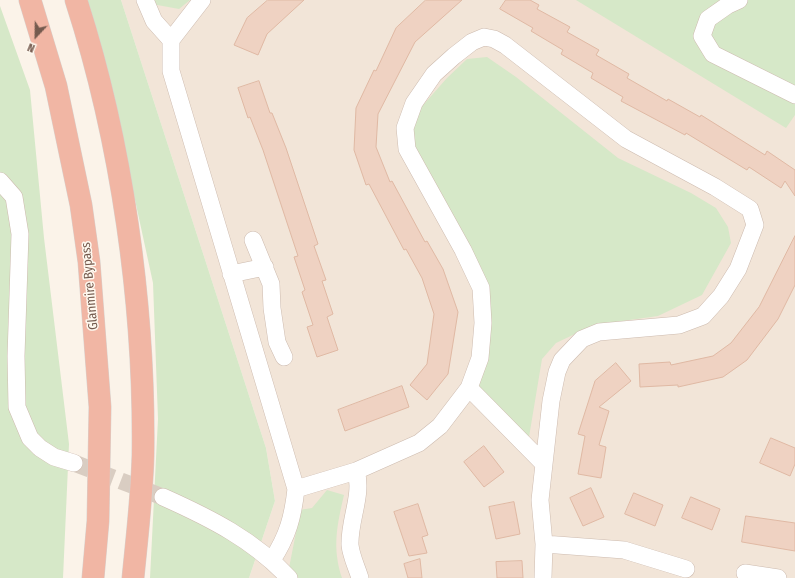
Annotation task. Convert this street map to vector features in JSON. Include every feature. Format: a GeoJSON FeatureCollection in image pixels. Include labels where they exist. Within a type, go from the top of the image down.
{"type":"FeatureCollection","features":[{"type":"Feature","properties":{"kind":"highway","name":"Glanmire Bypass"},"geometry":{"type":"LineString","coordinates":[[30,0],[56,86],[81,205],[89,262],[100,407],[98,521],[93,578]]}},
{"type":"Feature","properties":{"kind":"highway"},"geometry":{"type":"LineString","coordinates":[[76,0],[99,82],[116,162],[131,245],[142,394],[143,456],[133,578]]}},
{"type":"Feature","properties":{"kind":"street"},"geometry":{"type":"LineString","coordinates":[[145,0],[154,21],[171,40]]}},
{"type":"Feature","properties":{"kind":"street"},"geometry":{"type":"LineString","coordinates":[[202,0],[171,40],[170,71],[296,489],[293,515],[283,544],[272,560]]}},
{"type":"Feature","properties":{"kind":"street"},"geometry":{"type":"LineString","coordinates":[[739,0],[728,5],[708,19],[702,36],[713,54],[795,95]]}},
{"type":"Feature","properties":{"kind":"street"},"geometry":{"type":"LineString","coordinates":[[296,489],[356,471],[419,443],[440,426],[469,388],[480,358],[483,324],[481,288],[463,250],[407,149],[405,128],[414,103],[434,74],[472,42],[484,38],[494,39],[505,45],[626,139],[715,187],[750,209],[754,225],[738,269],[721,296],[703,316],[679,326],[599,332],[582,339],[562,360],[557,372],[551,401],[543,462],[540,500],[544,544],[543,578]]}},
{"type":"Feature","properties":{"kind":"street"},"geometry":{"type":"LineString","coordinates":[[0,181],[14,197],[20,234],[16,356],[17,406],[30,438],[40,448],[54,457],[74,463]]}},
{"type":"Feature","properties":{"kind":"street"},"geometry":{"type":"LineString","coordinates":[[253,240],[271,284],[272,308],[277,342],[284,357]]}},
{"type":"Feature","properties":{"kind":"street"},"geometry":{"type":"LineString","coordinates":[[231,274],[265,267]]}},
{"type":"Feature","properties":{"kind":"street"},"geometry":{"type":"LineString","coordinates":[[469,388],[543,462]]}},
{"type":"Feature","properties":{"kind":"street"},"geometry":{"type":"LineString","coordinates":[[356,471],[360,482],[352,520],[350,546],[360,578]]}},
{"type":"Feature","properties":{"kind":"street"},"geometry":{"type":"LineString","coordinates":[[163,498],[202,515],[236,533],[272,560],[289,578]]}},
{"type":"Feature","properties":{"kind":"street"},"geometry":{"type":"LineString","coordinates":[[544,544],[624,550],[686,569]]}},
{"type":"Feature","properties":{"kind":"street"},"geometry":{"type":"LineString","coordinates":[[745,573],[769,577]]}},
{"type":"Feature","properties":{"kind":"shaded area"},"geometry":{"type":"Polygon","coordinates":[[[121,0],[795,0],[795,578],[249,578],[275,501],[266,448],[121,0]]]}},
{"type":"Feature","properties":{"kind":"green space"},"geometry":{"type":"Polygon","coordinates":[[[81,0],[121,0],[266,448],[275,501],[249,578],[150,578],[158,419],[153,283],[132,186],[81,0]]]}},
{"type":"Feature","properties":{"kind":"green space"},"geometry":{"type":"Polygon","coordinates":[[[150,0],[190,0],[179,9],[152,4],[150,0]]]}},
{"type":"Feature","properties":{"kind":"green space"},"geometry":{"type":"Polygon","coordinates":[[[576,0],[795,0],[795,115],[786,128],[576,0]]]}},
{"type":"Feature","properties":{"kind":"green space"},"geometry":{"type":"Polygon","coordinates":[[[0,6],[30,90],[44,238],[69,444],[63,578],[0,578],[0,6]]]}},
{"type":"Feature","properties":{"kind":"green space"},"geometry":{"type":"Polygon","coordinates":[[[487,57],[516,77],[618,158],[691,193],[716,208],[728,227],[731,243],[702,295],[658,316],[594,325],[556,343],[542,359],[529,437],[478,386],[490,295],[412,147],[411,128],[417,112],[447,78],[467,59],[487,57]]]}},
{"type":"Feature","properties":{"kind":"green space"},"geometry":{"type":"Polygon","coordinates":[[[327,490],[344,495],[339,516],[336,546],[342,578],[297,578],[289,568],[299,510],[312,508],[327,490]]]}},
{"type":"Feature","properties":{"kind":"building"},"geometry":{"type":"Polygon","coordinates":[[[268,0],[304,0],[267,34],[258,55],[234,45],[247,18],[268,0]]]}},
{"type":"Feature","properties":{"kind":"building"},"geometry":{"type":"Polygon","coordinates":[[[426,0],[462,0],[415,42],[378,114],[376,147],[390,182],[392,181],[425,242],[427,241],[443,269],[458,312],[448,374],[427,400],[410,385],[427,364],[434,314],[422,278],[406,249],[404,250],[369,184],[366,185],[354,150],[356,108],[374,70],[376,71],[396,28],[426,0]]]}},
{"type":"Feature","properties":{"kind":"building"},"geometry":{"type":"Polygon","coordinates":[[[506,0],[530,0],[539,5],[537,9],[570,27],[567,32],[599,50],[596,55],[629,74],[627,78],[667,101],[668,99],[700,117],[701,115],[765,155],[767,151],[795,170],[795,196],[785,181],[781,188],[749,167],[747,170],[686,133],[685,135],[621,101],[623,97],[591,78],[593,73],[561,54],[563,50],[531,31],[533,28],[500,9],[506,0]]]}},
{"type":"Feature","properties":{"kind":"building"},"geometry":{"type":"Polygon","coordinates":[[[259,81],[270,113],[272,113],[286,148],[318,244],[314,246],[326,280],[322,281],[333,314],[327,317],[338,350],[317,357],[307,327],[313,325],[302,292],[305,290],[294,257],[298,256],[263,150],[250,117],[248,118],[238,88],[259,81]]]}},
{"type":"Feature","properties":{"kind":"building"},"geometry":{"type":"Polygon","coordinates":[[[795,236],[795,285],[778,319],[747,360],[723,377],[678,387],[678,385],[640,387],[639,364],[670,362],[671,365],[713,356],[731,343],[759,307],[795,236]]]}},
{"type":"Feature","properties":{"kind":"building"},"geometry":{"type":"Polygon","coordinates":[[[616,363],[631,381],[599,407],[609,411],[599,445],[606,447],[601,478],[578,474],[585,436],[578,434],[595,381],[616,363]]]}},
{"type":"Feature","properties":{"kind":"building"},"geometry":{"type":"Polygon","coordinates":[[[402,386],[409,407],[345,431],[338,410],[402,386]]]}},
{"type":"Feature","properties":{"kind":"building"},"geometry":{"type":"Polygon","coordinates":[[[771,438],[795,448],[795,464],[790,476],[760,463],[771,438]]]}},
{"type":"Feature","properties":{"kind":"building"},"geometry":{"type":"Polygon","coordinates":[[[484,446],[504,472],[484,487],[464,462],[484,446]]]}},
{"type":"Feature","properties":{"kind":"building"},"geometry":{"type":"Polygon","coordinates":[[[591,488],[604,517],[583,526],[570,498],[591,488]]]}},
{"type":"Feature","properties":{"kind":"building"},"geometry":{"type":"Polygon","coordinates":[[[634,493],[663,505],[655,526],[625,514],[634,493]]]}},
{"type":"Feature","properties":{"kind":"building"},"geometry":{"type":"Polygon","coordinates":[[[691,497],[720,509],[712,530],[682,518],[691,497]]]}},
{"type":"Feature","properties":{"kind":"building"},"geometry":{"type":"Polygon","coordinates":[[[514,502],[520,534],[496,539],[489,507],[514,502]]]}},
{"type":"Feature","properties":{"kind":"building"},"geometry":{"type":"Polygon","coordinates":[[[418,504],[428,535],[422,537],[427,553],[409,556],[394,512],[418,504]]]}},
{"type":"Feature","properties":{"kind":"building"},"geometry":{"type":"Polygon","coordinates":[[[746,516],[795,523],[795,551],[742,542],[746,516]]]}},
{"type":"Feature","properties":{"kind":"building"},"geometry":{"type":"Polygon","coordinates":[[[420,559],[422,578],[408,578],[404,564],[420,559]]]}},
{"type":"Feature","properties":{"kind":"building"},"geometry":{"type":"Polygon","coordinates":[[[522,561],[523,578],[497,578],[496,562],[522,561]]]}},
{"type":"Feature","properties":{"kind":"tunnel"},"geometry":{"type":"LineString","coordinates":[[74,463],[163,497]]}}]}
